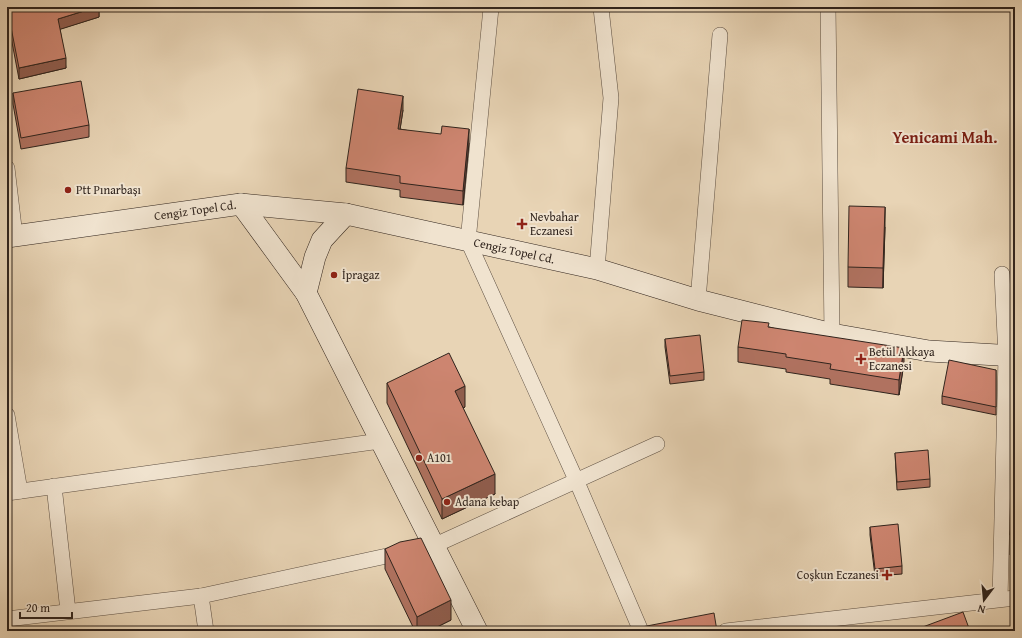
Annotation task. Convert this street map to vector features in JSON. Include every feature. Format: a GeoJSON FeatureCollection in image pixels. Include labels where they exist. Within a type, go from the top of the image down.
{"type":"FeatureCollection","features":[{"type":"Feature","properties":{"kind":"main road","name":"Cengiz Topel Cd."},"geometry":{"type":"LineString","coordinates":[[11,236],[241,204],[346,214],[597,269],[698,300],[832,334],[929,351],[1011,356]]}},
{"type":"Feature","properties":{"kind":"main road"},"geometry":{"type":"LineString","coordinates":[[241,204],[306,293],[477,631]]}},
{"type":"Feature","properties":{"kind":"main road"},"geometry":{"type":"LineString","coordinates":[[306,293],[315,257],[322,240],[346,214]]}},
{"type":"Feature","properties":{"kind":"street"},"geometry":{"type":"LineString","coordinates":[[828,7],[832,334]]}},
{"type":"Feature","properties":{"kind":"street"},"geometry":{"type":"LineString","coordinates":[[491,8],[468,241],[577,482],[641,631]]}},
{"type":"Feature","properties":{"kind":"street"},"geometry":{"type":"LineString","coordinates":[[597,269],[611,98],[601,8]]}},
{"type":"Feature","properties":{"kind":"street"},"geometry":{"type":"LineString","coordinates":[[698,300],[720,36]]}},
{"type":"Feature","properties":{"kind":"street"},"geometry":{"type":"LineString","coordinates":[[7,168],[11,236]]}},
{"type":"Feature","properties":{"kind":"street"},"geometry":{"type":"LineString","coordinates":[[1000,599],[1011,356],[1002,274]]}},
{"type":"Feature","properties":{"kind":"street"},"geometry":{"type":"LineString","coordinates":[[7,415],[13,492],[380,441]]}},
{"type":"Feature","properties":{"kind":"street"},"geometry":{"type":"LineString","coordinates":[[7,619],[201,596],[433,546],[577,482],[657,444]]}},
{"type":"Feature","properties":{"kind":"street"},"geometry":{"type":"LineString","coordinates":[[54,486],[68,611]]}},
{"type":"Feature","properties":{"kind":"street"},"geometry":{"type":"LineString","coordinates":[[201,596],[206,631]]}},
{"type":"Feature","properties":{"kind":"street"},"geometry":{"type":"LineString","coordinates":[[726,631],[821,625],[1015,598]]}},
{"type":"Feature","properties":{"kind":"building"},"geometry":{"type":"Polygon","coordinates":[[[7,7],[97,7],[58,19],[66,58],[19,68],[7,7]]]}},
{"type":"Feature","properties":{"kind":"building"},"geometry":{"type":"Polygon","coordinates":[[[81,81],[89,125],[21,138],[13,93],[81,81]]]}},
{"type":"Feature","properties":{"kind":"building"},"geometry":{"type":"Polygon","coordinates":[[[358,89],[403,96],[398,129],[441,134],[442,126],[469,129],[463,191],[400,183],[400,176],[346,168],[358,89]]]}},
{"type":"Feature","properties":{"kind":"building"},"geometry":{"type":"Polygon","coordinates":[[[849,206],[885,207],[883,268],[848,267],[849,206]]]}},
{"type":"Feature","properties":{"kind":"building"},"geometry":{"type":"Polygon","coordinates":[[[742,320],[769,323],[768,327],[904,348],[899,380],[830,369],[831,364],[786,357],[786,354],[738,347],[742,320]]]}},
{"type":"Feature","properties":{"kind":"building"},"geometry":{"type":"Polygon","coordinates":[[[700,335],[704,372],[670,376],[665,339],[700,335]]]}},
{"type":"Feature","properties":{"kind":"building"},"geometry":{"type":"Polygon","coordinates":[[[449,353],[465,386],[455,391],[495,474],[442,499],[387,383],[449,353]]]}},
{"type":"Feature","properties":{"kind":"building"},"geometry":{"type":"Polygon","coordinates":[[[949,360],[996,370],[996,407],[942,396],[949,360]]]}},
{"type":"Feature","properties":{"kind":"building"},"geometry":{"type":"Polygon","coordinates":[[[1014,366],[1015,419],[1013,419],[1014,366]]]}},
{"type":"Feature","properties":{"kind":"building"},"geometry":{"type":"Polygon","coordinates":[[[928,450],[930,479],[897,482],[895,453],[928,450]]]}},
{"type":"Feature","properties":{"kind":"building"},"geometry":{"type":"Polygon","coordinates":[[[1011,482],[1015,483],[1015,535],[1010,535],[1011,482]]]}},
{"type":"Feature","properties":{"kind":"building"},"geometry":{"type":"Polygon","coordinates":[[[898,524],[902,566],[875,569],[870,527],[898,524]]]}},
{"type":"Feature","properties":{"kind":"building"},"geometry":{"type":"Polygon","coordinates":[[[421,538],[451,600],[417,617],[385,549],[400,542],[421,538]]]}},
{"type":"Feature","properties":{"kind":"building"},"geometry":{"type":"Polygon","coordinates":[[[963,612],[970,631],[912,631],[963,612]]]}},
{"type":"Feature","properties":{"kind":"building"},"geometry":{"type":"Polygon","coordinates":[[[714,613],[717,631],[621,631],[714,613]]]}},
{"type":"Feature","properties":{"kind":"place","name":"Ptt Pınarbaşı"},"geometry":{"type":"Point","coordinates":[68,190]}},
{"type":"Feature","properties":{"kind":"place","name":"Nevbahar Eczanesi"},"geometry":{"type":"Point","coordinates":[522,224]}},
{"type":"Feature","properties":{"kind":"place","name":"İpragaz"},"geometry":{"type":"Point","coordinates":[334,275]}},
{"type":"Feature","properties":{"kind":"place","name":"Betül Akkaya Eczanesi"},"geometry":{"type":"Point","coordinates":[861,359]}},
{"type":"Feature","properties":{"kind":"place","name":"A101"},"geometry":{"type":"Point","coordinates":[419,458]}},
{"type":"Feature","properties":{"kind":"place","name":"Adana kebap"},"geometry":{"type":"Point","coordinates":[447,502]}},
{"type":"Feature","properties":{"kind":"place","name":"Coşkun Eczanesi"},"geometry":{"type":"Point","coordinates":[887,575]}},
{"type":"Feature","properties":{"kind":"district","name":"Yenicami Mah."},"geometry":{"type":"Point","coordinates":[945,137]}}]}
